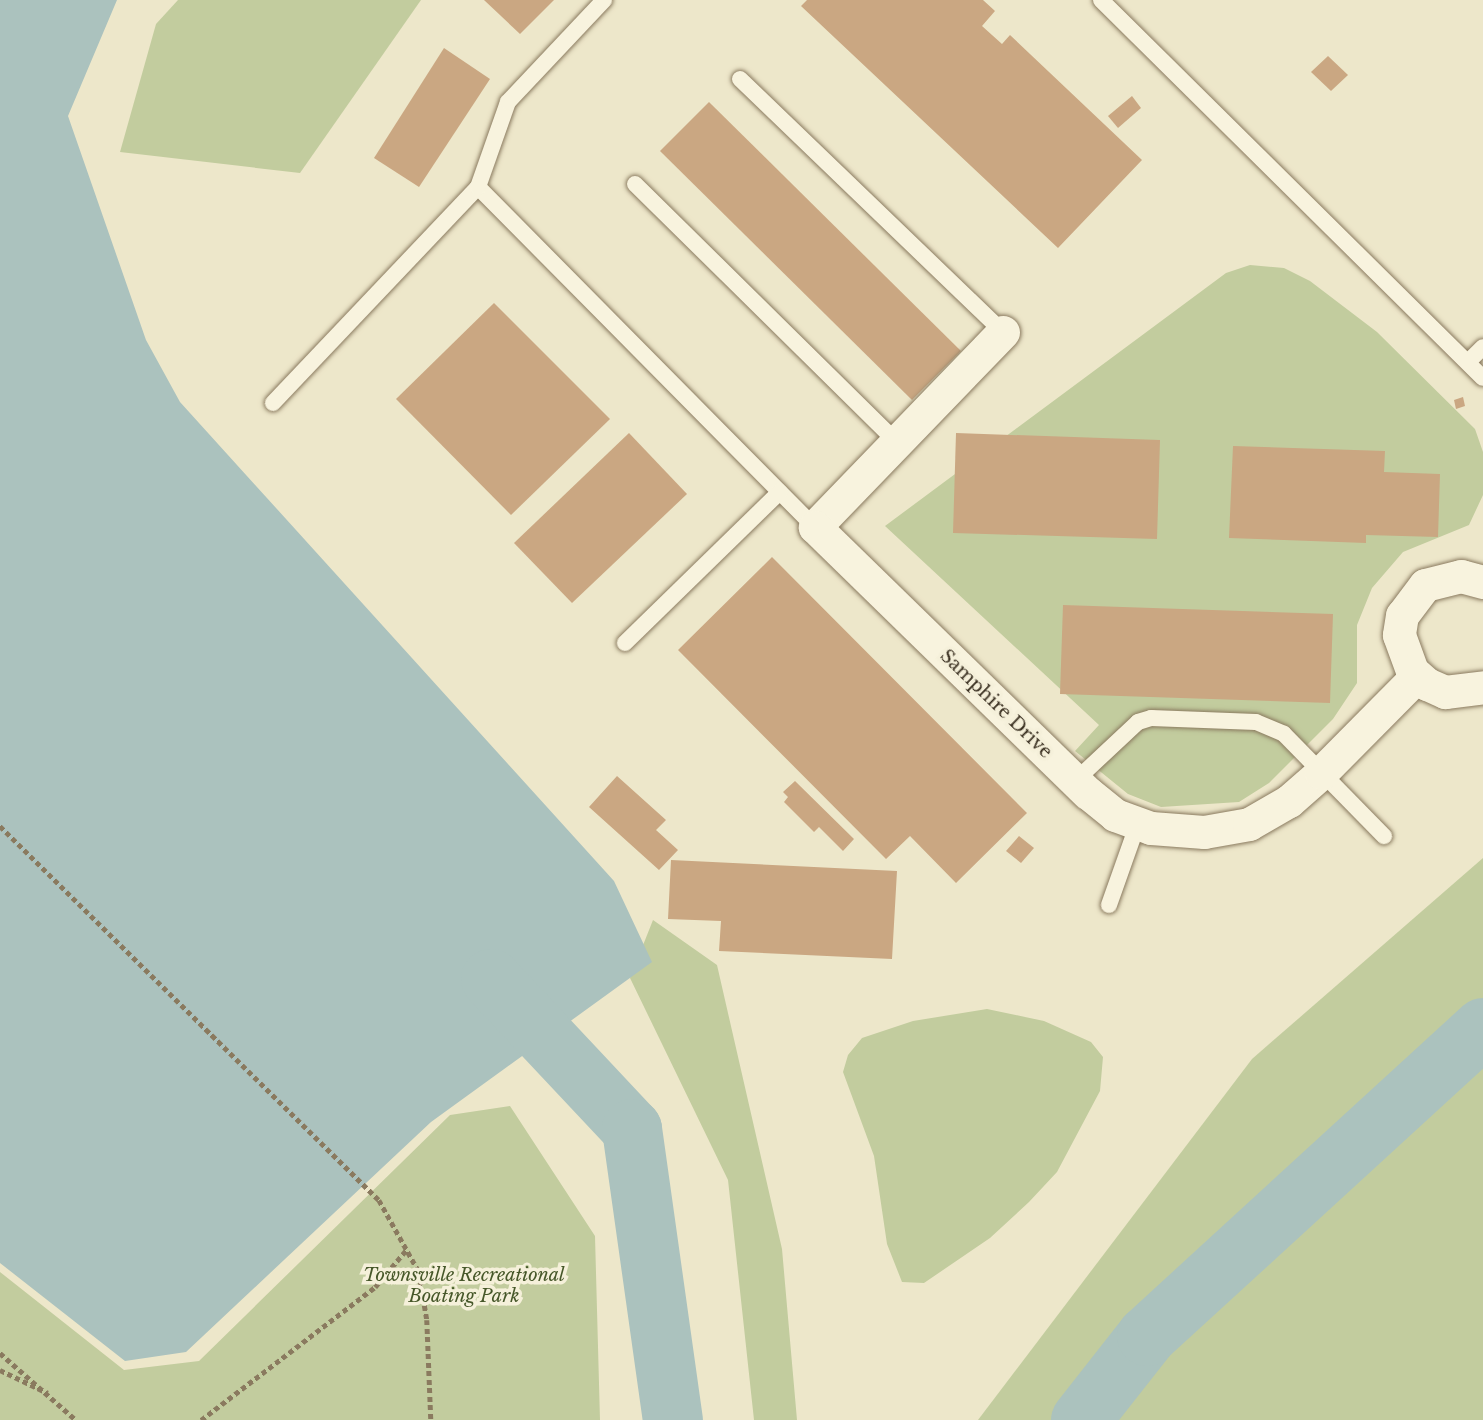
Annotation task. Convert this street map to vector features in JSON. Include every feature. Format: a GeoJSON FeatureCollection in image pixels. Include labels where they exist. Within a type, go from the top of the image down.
{"type":"FeatureCollection","features":[{"type":"Feature","properties":{"kind":"street"},"geometry":{"type":"LineString","coordinates":[[815,527],[899,444],[1003,331]]}},
{"type":"Feature","properties":{"kind":"street","name":"Samphire Drive"},"geometry":{"type":"LineString","coordinates":[[815,527],[1075,781],[1115,815],[1138,823],[1204,832],[1249,824],[1289,801],[1321,773],[1417,676]]}},
{"type":"Feature","properties":{"kind":"street"},"geometry":{"type":"LineString","coordinates":[[1483,582],[1461,576],[1443,577],[1411,598],[1399,635],[1402,654],[1417,676],[1445,692],[1483,687]]}},
{"type":"Feature","properties":{"kind":"lane"},"geometry":{"type":"LineString","coordinates":[[273,403],[478,187],[508,102],[604,0]]}},
{"type":"Feature","properties":{"kind":"lane"},"geometry":{"type":"LineString","coordinates":[[1101,0],[1483,378]]}},
{"type":"Feature","properties":{"kind":"lane"},"geometry":{"type":"LineString","coordinates":[[740,79],[1003,331]]}},
{"type":"Feature","properties":{"kind":"lane"},"geometry":{"type":"LineString","coordinates":[[635,184],[899,444]]}},
{"type":"Feature","properties":{"kind":"lane"},"geometry":{"type":"LineString","coordinates":[[478,187],[815,527]]}},
{"type":"Feature","properties":{"kind":"lane"},"geometry":{"type":"LineString","coordinates":[[1468,362],[1483,347]]}},
{"type":"Feature","properties":{"kind":"lane"},"geometry":{"type":"LineString","coordinates":[[625,643],[779,492]]}},
{"type":"Feature","properties":{"kind":"lane"},"geometry":{"type":"LineString","coordinates":[[1075,781],[1125,730],[1150,718],[1264,724],[1284,734],[1384,835]]}},
{"type":"Feature","properties":{"kind":"lane"},"geometry":{"type":"LineString","coordinates":[[1109,905],[1138,823]]}},
{"type":"Feature","properties":{"kind":"path"},"geometry":{"type":"LineString","coordinates":[[0,826],[379,1200],[419,1272],[426,1305],[431,1420]]}},
{"type":"Feature","properties":{"kind":"path"},"geometry":{"type":"LineString","coordinates":[[201,1420],[375,1287],[407,1249]]}},
{"type":"Feature","properties":{"kind":"path"},"geometry":{"type":"LineString","coordinates":[[0,1353],[55,1397],[76,1420]]}},
{"type":"Feature","properties":{"kind":"path"},"geometry":{"type":"LineString","coordinates":[[0,1370],[55,1397]]}},
{"type":"Feature","properties":{"kind":"green space"},"geometry":{"type":"Polygon","coordinates":[[[178,0],[421,0],[300,173],[120,152],[156,24],[178,0]]]}},
{"type":"Feature","properties":{"kind":"green space"},"geometry":{"type":"Polygon","coordinates":[[[1250,265],[1284,268],[1310,281],[1377,332],[1475,429],[1483,452],[1483,495],[1469,525],[1403,552],[1372,588],[1357,625],[1357,683],[1333,719],[1269,783],[1239,802],[1161,807],[1128,794],[1075,751],[1099,725],[885,526],[1226,273],[1250,265]]]}},
{"type":"Feature","properties":{"kind":"green space"},"geometry":{"type":"Polygon","coordinates":[[[1483,858],[1483,1420],[978,1420],[1252,1059],[1483,858]]]}},
{"type":"Feature","properties":{"kind":"green space"},"geometry":{"type":"Polygon","coordinates":[[[653,920],[717,965],[782,1249],[797,1420],[754,1420],[728,1180],[630,978],[653,920]]]}},
{"type":"Feature","properties":{"kind":"green space"},"geometry":{"type":"Polygon","coordinates":[[[987,1009],[1044,1021],[1091,1042],[1103,1057],[1100,1091],[1057,1172],[1029,1202],[990,1238],[924,1283],[902,1282],[887,1244],[874,1156],[843,1072],[848,1055],[862,1038],[913,1021],[987,1009]]]}},
{"type":"Feature","properties":{"kind":"green space","name":"Townsville Recreational Boating Park"},"geometry":{"type":"Polygon","coordinates":[[[510,1106],[595,1236],[600,1420],[0,1420],[0,1272],[124,1370],[199,1361],[450,1115],[510,1106]]]}},
{"type":"Feature","properties":{"kind":"water"},"geometry":{"type":"Polygon","coordinates":[[[0,0],[117,0],[68,116],[146,340],[180,402],[614,881],[652,962],[431,1122],[186,1352],[125,1361],[0,1263],[0,0]]]}},
{"type":"Feature","properties":{"kind":"building"},"geometry":{"type":"Polygon","coordinates":[[[484,0],[554,0],[520,34],[484,0]]]}},
{"type":"Feature","properties":{"kind":"building"},"geometry":{"type":"Polygon","coordinates":[[[807,0],[983,0],[995,11],[982,26],[1002,44],[1010,35],[1142,160],[1058,248],[801,6],[807,0]]]}},
{"type":"Feature","properties":{"kind":"building"},"geometry":{"type":"Polygon","coordinates":[[[444,48],[490,79],[419,187],[374,158],[444,48]]]}},
{"type":"Feature","properties":{"kind":"building"},"geometry":{"type":"Polygon","coordinates":[[[1328,56],[1348,75],[1331,91],[1311,72],[1328,56]]]}},
{"type":"Feature","properties":{"kind":"building"},"geometry":{"type":"Polygon","coordinates":[[[1132,96],[1141,108],[1118,128],[1108,116],[1132,96]]]}},
{"type":"Feature","properties":{"kind":"building"},"geometry":{"type":"Polygon","coordinates":[[[709,102],[961,351],[912,400],[660,151],[709,102]]]}},
{"type":"Feature","properties":{"kind":"building"},"geometry":{"type":"Polygon","coordinates":[[[494,303],[610,419],[511,515],[396,399],[494,303]]]}},
{"type":"Feature","properties":{"kind":"building"},"geometry":{"type":"Polygon","coordinates":[[[1463,397],[1465,406],[1456,409],[1454,400],[1463,397]]]}},
{"type":"Feature","properties":{"kind":"building"},"geometry":{"type":"Polygon","coordinates":[[[629,433],[687,494],[572,603],[514,543],[629,433]]]}},
{"type":"Feature","properties":{"kind":"building"},"geometry":{"type":"Polygon","coordinates":[[[956,433],[1160,440],[1157,539],[953,533],[956,433]]]}},
{"type":"Feature","properties":{"kind":"building"},"geometry":{"type":"Polygon","coordinates":[[[1233,446],[1385,451],[1384,472],[1440,474],[1438,537],[1366,535],[1366,543],[1229,538],[1233,446]]]}},
{"type":"Feature","properties":{"kind":"building"},"geometry":{"type":"Polygon","coordinates":[[[772,557],[1027,813],[956,883],[910,836],[886,859],[678,650],[772,557]]]}},
{"type":"Feature","properties":{"kind":"building"},"geometry":{"type":"Polygon","coordinates":[[[1063,605],[1333,614],[1330,703],[1060,694],[1063,605]]]}},
{"type":"Feature","properties":{"kind":"building"},"geometry":{"type":"Polygon","coordinates":[[[617,776],[666,820],[656,830],[678,850],[659,870],[589,807],[617,776]]]}},
{"type":"Feature","properties":{"kind":"building"},"geometry":{"type":"Polygon","coordinates":[[[795,781],[854,839],[843,851],[819,827],[814,832],[784,802],[788,797],[783,792],[795,781]]]}},
{"type":"Feature","properties":{"kind":"building"},"geometry":{"type":"Polygon","coordinates":[[[1019,836],[1034,848],[1021,863],[1006,851],[1019,836]]]}},
{"type":"Feature","properties":{"kind":"building"},"geometry":{"type":"Polygon","coordinates":[[[671,860],[897,871],[892,959],[719,951],[721,921],[668,919],[671,860]]]}},
{"type":"Feature","properties":{"kind":"waterway"},"geometry":{"type":"LineString","coordinates":[[491,979],[632,1129],[673,1420]]}},
{"type":"Feature","properties":{"kind":"waterway"},"geometry":{"type":"LineString","coordinates":[[1081,1420],[1147,1336],[1483,1028]]}}]}
